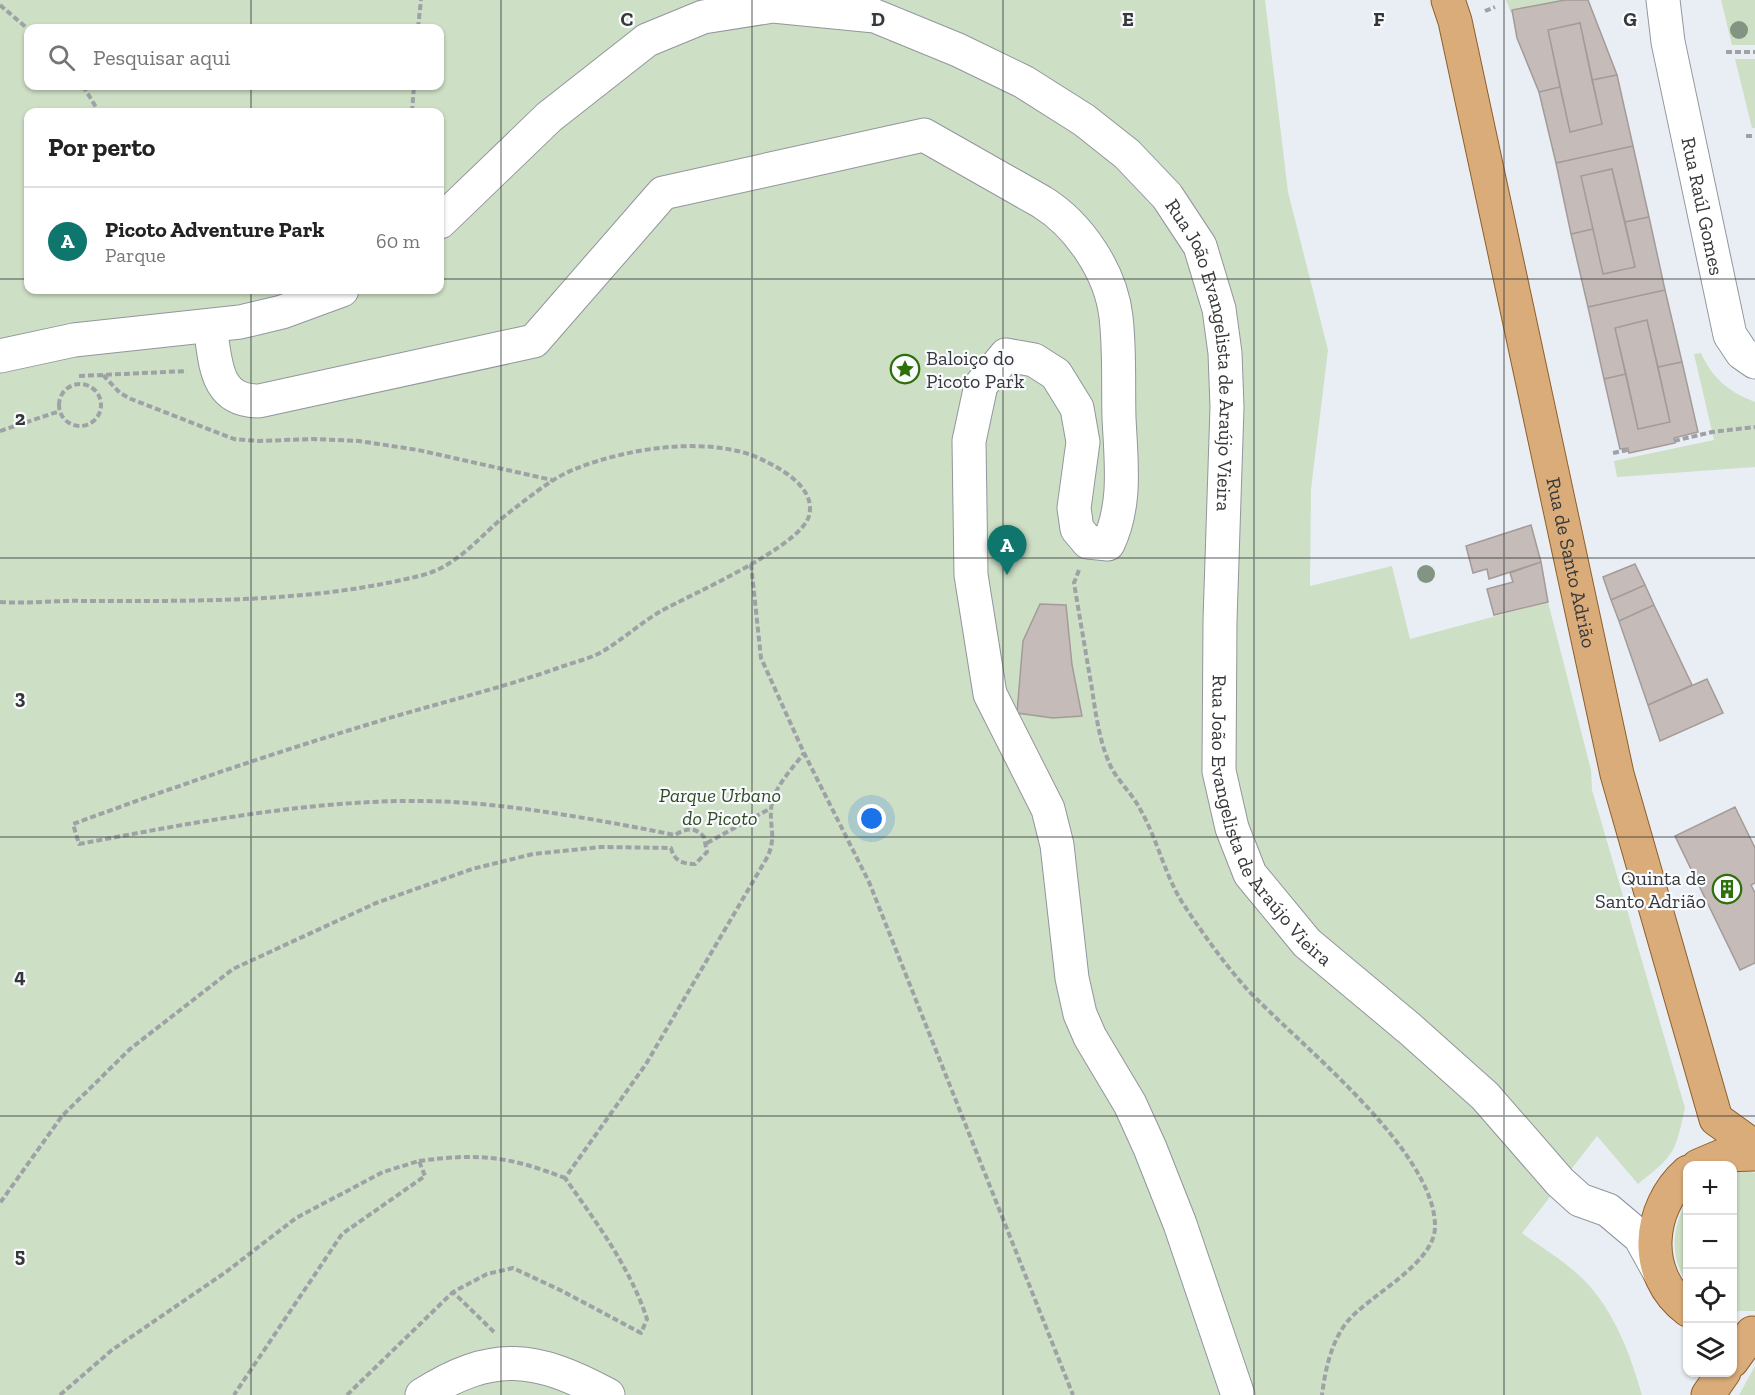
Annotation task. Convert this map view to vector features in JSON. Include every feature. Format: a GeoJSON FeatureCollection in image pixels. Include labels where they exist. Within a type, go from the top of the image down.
{"type":"FeatureCollection","features":[{"type":"Feature","properties":{"kind":"main road","name":"Rua de Santo Adrião"},"geometry":{"type":"LineString","coordinates":[[1448,0],[1455,21],[1617,774],[1716,1119]]}},
{"type":"Feature","properties":{"kind":"main road"},"geometry":{"type":"LineString","coordinates":[[1698,1161],[1716,1119],[1755,1147]]}},
{"type":"Feature","properties":{"kind":"main road"},"geometry":{"type":"LineString","coordinates":[[1710,1161],[1724,1155],[1755,1154]]}},
{"type":"Feature","properties":{"kind":"main road"},"geometry":{"type":"LineString","coordinates":[[1683,1180],[1668,1194],[1660,1208],[1654,1241],[1660,1273],[1683,1312]]}},
{"type":"Feature","properties":{"kind":"main road"},"geometry":{"type":"LineString","coordinates":[[1737,1351],[1746,1332]]}},
{"type":"Feature","properties":{"kind":"main road"},"geometry":{"type":"LineString","coordinates":[[1701,1377],[1707,1395]]}},
{"type":"Feature","properties":{"kind":"main road"},"geometry":{"type":"LineString","coordinates":[[1707,1395],[1720,1377]]}},
{"type":"Feature","properties":{"kind":"street","name":"Rua Raúl Gomes"},"geometry":{"type":"LineString","coordinates":[[1645,0],[1668,42]]}},
{"type":"Feature","properties":{"kind":"street","name":"Rua Raúl Gomes"},"geometry":{"type":"LineString","coordinates":[[1663,0],[1668,42],[1730,335],[1742,353],[1755,362]]}},
{"type":"Feature","properties":{"kind":"street","name":"Rua João Evangelista de Araújo Vieira"},"geometry":{"type":"LineString","coordinates":[[444,218],[549,117],[647,40],[703,17],[773,6],[875,16],[958,50],[1034,88],[1084,120],[1127,154],[1167,196],[1200,246],[1219,309],[1225,353],[1227,407],[1220,621],[1219,771],[1232,828],[1250,874],[1307,943],[1410,1029],[1485,1096],[1560,1182],[1580,1200],[1608,1210],[1640,1237],[1660,1273]]}},
{"type":"Feature","properties":{"kind":"street"},"geometry":{"type":"LineString","coordinates":[[210,327],[218,370],[226,390],[246,401],[260,401],[534,341],[663,193],[924,135],[1060,213],[1086,243],[1108,289],[1117,325],[1122,489],[1117,524],[1108,544],[1088,542],[1077,529],[1074,508],[1083,442],[1077,408],[1056,374],[1034,360],[1005,355],[981,385],[969,441],[971,575],[990,694],[1048,809],[1057,845],[1072,978],[1080,1014],[1090,1037],[1130,1104],[1150,1148],[1180,1224],[1238,1395]]}},
{"type":"Feature","properties":{"kind":"street"},"geometry":{"type":"LineString","coordinates":[[0,356],[74,340],[210,327],[282,312],[331,294]]}},
{"type":"Feature","properties":{"kind":"street","name":"Rua João Evangelista de Araújo Vieira"},"geometry":{"type":"LineString","coordinates":[[1608,1210],[1660,1208]]}},
{"type":"Feature","properties":{"kind":"street"},"geometry":{"type":"LineString","coordinates":[[422,1395],[443,1382],[476,1368],[504,1363],[536,1365],[568,1374],[608,1395]]}},
{"type":"Feature","properties":{"kind":"path"},"geometry":{"type":"LineString","coordinates":[[418,24],[421,0]]}},
{"type":"Feature","properties":{"kind":"path"},"geometry":{"type":"LineString","coordinates":[[0,5],[24,26]]}},
{"type":"Feature","properties":{"kind":"path"},"geometry":{"type":"LineString","coordinates":[[1726,52],[1755,52]]}},
{"type":"Feature","properties":{"kind":"path"},"geometry":{"type":"LineString","coordinates":[[85,90],[96,108]]}},
{"type":"Feature","properties":{"kind":"path"},"geometry":{"type":"LineString","coordinates":[[412,108],[414,90]]}},
{"type":"Feature","properties":{"kind":"path"},"geometry":{"type":"LineString","coordinates":[[1746,136],[1755,136]]}},
{"type":"Feature","properties":{"kind":"path"},"geometry":{"type":"LineString","coordinates":[[79,376],[218,370]]}},
{"type":"Feature","properties":{"kind":"path"},"geometry":{"type":"LineString","coordinates":[[103,375],[120,393],[131,399],[234,439],[359,441],[418,450],[553,480]]}},
{"type":"Feature","properties":{"kind":"path"},"geometry":{"type":"LineString","coordinates":[[77,384],[88,385],[97,391],[102,401],[101,412],[95,421],[86,426],[75,426],[65,421],[60,411],[60,397],[64,390],[77,384]]}},
{"type":"Feature","properties":{"kind":"path"},"geometry":{"type":"LineString","coordinates":[[0,431],[60,411]]}},
{"type":"Feature","properties":{"kind":"path"},"geometry":{"type":"LineString","coordinates":[[1674,441],[1712,432],[1755,427]]}},
{"type":"Feature","properties":{"kind":"path"},"geometry":{"type":"LineString","coordinates":[[0,602],[158,602],[330,594],[428,573],[471,549],[507,514],[553,480],[574,469],[619,455],[686,446],[724,448],[759,457],[792,478],[806,491],[810,505],[808,517],[800,533],[751,564],[658,613],[596,654],[529,678],[303,744],[194,779],[72,824],[79,844],[207,820],[299,809],[387,802],[468,803],[675,835],[686,830],[694,830],[702,833],[707,843],[707,852],[695,864],[679,861],[672,854],[671,848],[601,847],[533,854],[472,869],[376,903],[233,969],[130,1049],[62,1116],[0,1203]]}},
{"type":"Feature","properties":{"kind":"path"},"geometry":{"type":"LineString","coordinates":[[1613,453],[1628,450]]}},
{"type":"Feature","properties":{"kind":"path"},"geometry":{"type":"LineString","coordinates":[[1088,542],[1074,583],[1100,734],[1112,769],[1141,809],[1182,901],[1205,934],[1246,988],[1291,1030],[1401,1145],[1419,1171],[1430,1200],[1435,1229],[1427,1248],[1409,1270],[1380,1291],[1346,1323],[1326,1364],[1322,1395]]}},
{"type":"Feature","properties":{"kind":"path"},"geometry":{"type":"LineString","coordinates":[[751,564],[761,658],[804,753],[869,882],[1073,1395]]}},
{"type":"Feature","properties":{"kind":"path"},"geometry":{"type":"LineString","coordinates":[[565,1178],[646,1064],[768,856],[774,837],[771,808],[780,784],[804,753]]}},
{"type":"Feature","properties":{"kind":"path"},"geometry":{"type":"LineString","coordinates":[[707,843],[771,808]]}},
{"type":"Feature","properties":{"kind":"path"},"geometry":{"type":"LineString","coordinates":[[60,1395],[112,1350],[226,1272],[296,1218],[383,1172],[419,1161],[466,1155],[503,1158],[565,1178],[606,1237],[639,1294],[647,1319],[641,1333],[513,1268],[487,1274],[453,1292],[347,1395]]}},
{"type":"Feature","properties":{"kind":"path"},"geometry":{"type":"LineString","coordinates":[[234,1395],[342,1234],[425,1176],[419,1161]]}},
{"type":"Feature","properties":{"kind":"path"},"geometry":{"type":"LineString","coordinates":[[453,1292],[501,1339],[504,1363]]}},
{"type":"Feature","properties":{"kind":"green space","name":"Parque Urbano do Picoto"},"geometry":{"type":"Polygon","coordinates":[[[0,0],[1265,0],[1288,192],[1328,350],[1311,489],[1310,586],[1392,566],[1410,639],[1548,602],[1591,770],[1592,790],[1685,1108],[1679,1135],[1672,1152],[1660,1166],[1638,1184],[1597,1136],[1522,1233],[1570,1267],[1595,1292],[1620,1334],[1642,1395],[0,1395],[0,0]]]}},
{"type":"Feature","properties":{"kind":"green space"},"geometry":{"type":"Polygon","coordinates":[[[1506,0],[1566,0],[1511,13],[1506,0]]]}},
{"type":"Feature","properties":{"kind":"green space"},"geometry":{"type":"Polygon","coordinates":[[[1721,0],[1755,0],[1755,45],[1732,45],[1721,0]]]}},
{"type":"Feature","properties":{"kind":"green space"},"geometry":{"type":"Polygon","coordinates":[[[1735,59],[1755,59],[1755,128],[1752,128],[1735,59]]]}},
{"type":"Feature","properties":{"kind":"green space"},"geometry":{"type":"Polygon","coordinates":[[[1701,353],[1710,370],[1722,383],[1737,394],[1755,402],[1755,467],[1617,477],[1614,461],[1714,440],[1694,354],[1701,353]]]}},
{"type":"Feature","properties":{"kind":"green space"},"geometry":{"type":"Polygon","coordinates":[[[1737,1172],[1755,1173],[1755,1311],[1737,1311],[1737,1172]]]}},
{"type":"Feature","properties":{"kind":"green space"},"geometry":{"type":"Polygon","coordinates":[[[1683,1208],[1683,1276],[1675,1252],[1676,1231],[1683,1208]]]}},
{"type":"Feature","properties":{"kind":"green space"},"geometry":{"type":"Polygon","coordinates":[[[1755,1366],[1755,1395],[1739,1395],[1755,1366]]]}},
{"type":"Feature","properties":{"kind":"building"},"geometry":{"type":"Polygon","coordinates":[[[1565,0],[1588,0],[1617,75],[1592,80],[1580,23],[1548,30],[1560,87],[1539,92],[1517,38],[1512,10],[1565,0]]]}},
{"type":"Feature","properties":{"kind":"building"},"geometry":{"type":"Polygon","coordinates":[[[1580,23],[1602,124],[1570,132],[1548,30],[1580,23]]]}},
{"type":"Feature","properties":{"kind":"building"},"geometry":{"type":"Polygon","coordinates":[[[1617,75],[1633,146],[1556,163],[1539,92],[1560,87],[1570,132],[1602,124],[1592,80],[1617,75]]]}},
{"type":"Feature","properties":{"kind":"building"},"geometry":{"type":"Polygon","coordinates":[[[1633,146],[1649,217],[1625,222],[1612,169],[1581,176],[1593,229],[1571,234],[1556,163],[1633,146]]]}},
{"type":"Feature","properties":{"kind":"building"},"geometry":{"type":"Polygon","coordinates":[[[1612,169],[1635,267],[1603,274],[1581,176],[1612,169]]]}},
{"type":"Feature","properties":{"kind":"building"},"geometry":{"type":"Polygon","coordinates":[[[1649,217],[1665,290],[1588,307],[1571,234],[1593,229],[1603,274],[1635,267],[1625,222],[1649,217]]]}},
{"type":"Feature","properties":{"kind":"building"},"geometry":{"type":"Polygon","coordinates":[[[1665,290],[1682,362],[1658,367],[1647,320],[1615,328],[1626,374],[1604,379],[1588,307],[1665,290]]]}},
{"type":"Feature","properties":{"kind":"building"},"geometry":{"type":"Polygon","coordinates":[[[1647,320],[1670,422],[1638,429],[1615,328],[1647,320]]]}},
{"type":"Feature","properties":{"kind":"building"},"geometry":{"type":"Polygon","coordinates":[[[1682,362],[1698,432],[1674,438],[1675,443],[1629,453],[1628,448],[1620,449],[1604,379],[1626,374],[1638,429],[1670,422],[1658,367],[1682,362]]]}},
{"type":"Feature","properties":{"kind":"building"},"geometry":{"type":"Polygon","coordinates":[[[1531,525],[1541,562],[1489,579],[1487,569],[1473,573],[1466,546],[1531,525]]]}},
{"type":"Feature","properties":{"kind":"building"},"geometry":{"type":"Polygon","coordinates":[[[1541,562],[1548,602],[1494,615],[1487,589],[1513,582],[1510,573],[1541,562]]]}},
{"type":"Feature","properties":{"kind":"building"},"geometry":{"type":"Polygon","coordinates":[[[1635,564],[1645,585],[1611,600],[1603,577],[1635,564]]]}},
{"type":"Feature","properties":{"kind":"building"},"geometry":{"type":"Polygon","coordinates":[[[1645,585],[1654,605],[1619,621],[1611,600],[1645,585]]]}},
{"type":"Feature","properties":{"kind":"building"},"geometry":{"type":"Polygon","coordinates":[[[1040,604],[1066,605],[1072,665],[1082,716],[1053,718],[1017,713],[1023,641],[1040,604]]]}},
{"type":"Feature","properties":{"kind":"building"},"geometry":{"type":"Polygon","coordinates":[[[1654,605],[1692,685],[1648,705],[1619,621],[1654,605]]]}},
{"type":"Feature","properties":{"kind":"building"},"geometry":{"type":"Polygon","coordinates":[[[1707,679],[1723,713],[1660,741],[1648,705],[1707,679]]]}},
{"type":"Feature","properties":{"kind":"building","name":"Quinta de Santo Adrião"},"geometry":{"type":"Polygon","coordinates":[[[1735,807],[1755,848],[1755,883],[1751,885],[1755,893],[1755,963],[1740,970],[1675,836],[1735,807]]]}},
{"type":"Feature","properties":{"kind":"place","name":"Baloiço do Picoto Park"},"geometry":{"type":"Point","coordinates":[905,369]}},
{"type":"Feature","properties":{"kind":"place","name":"Picoto Adventure Park"},"geometry":{"type":"Point","coordinates":[1007,575]}},
{"type":"Feature","properties":{"kind":"place","name":"Quinta de Santo Adrião"},"geometry":{"type":"Point","coordinates":[1727,889]}}]}
